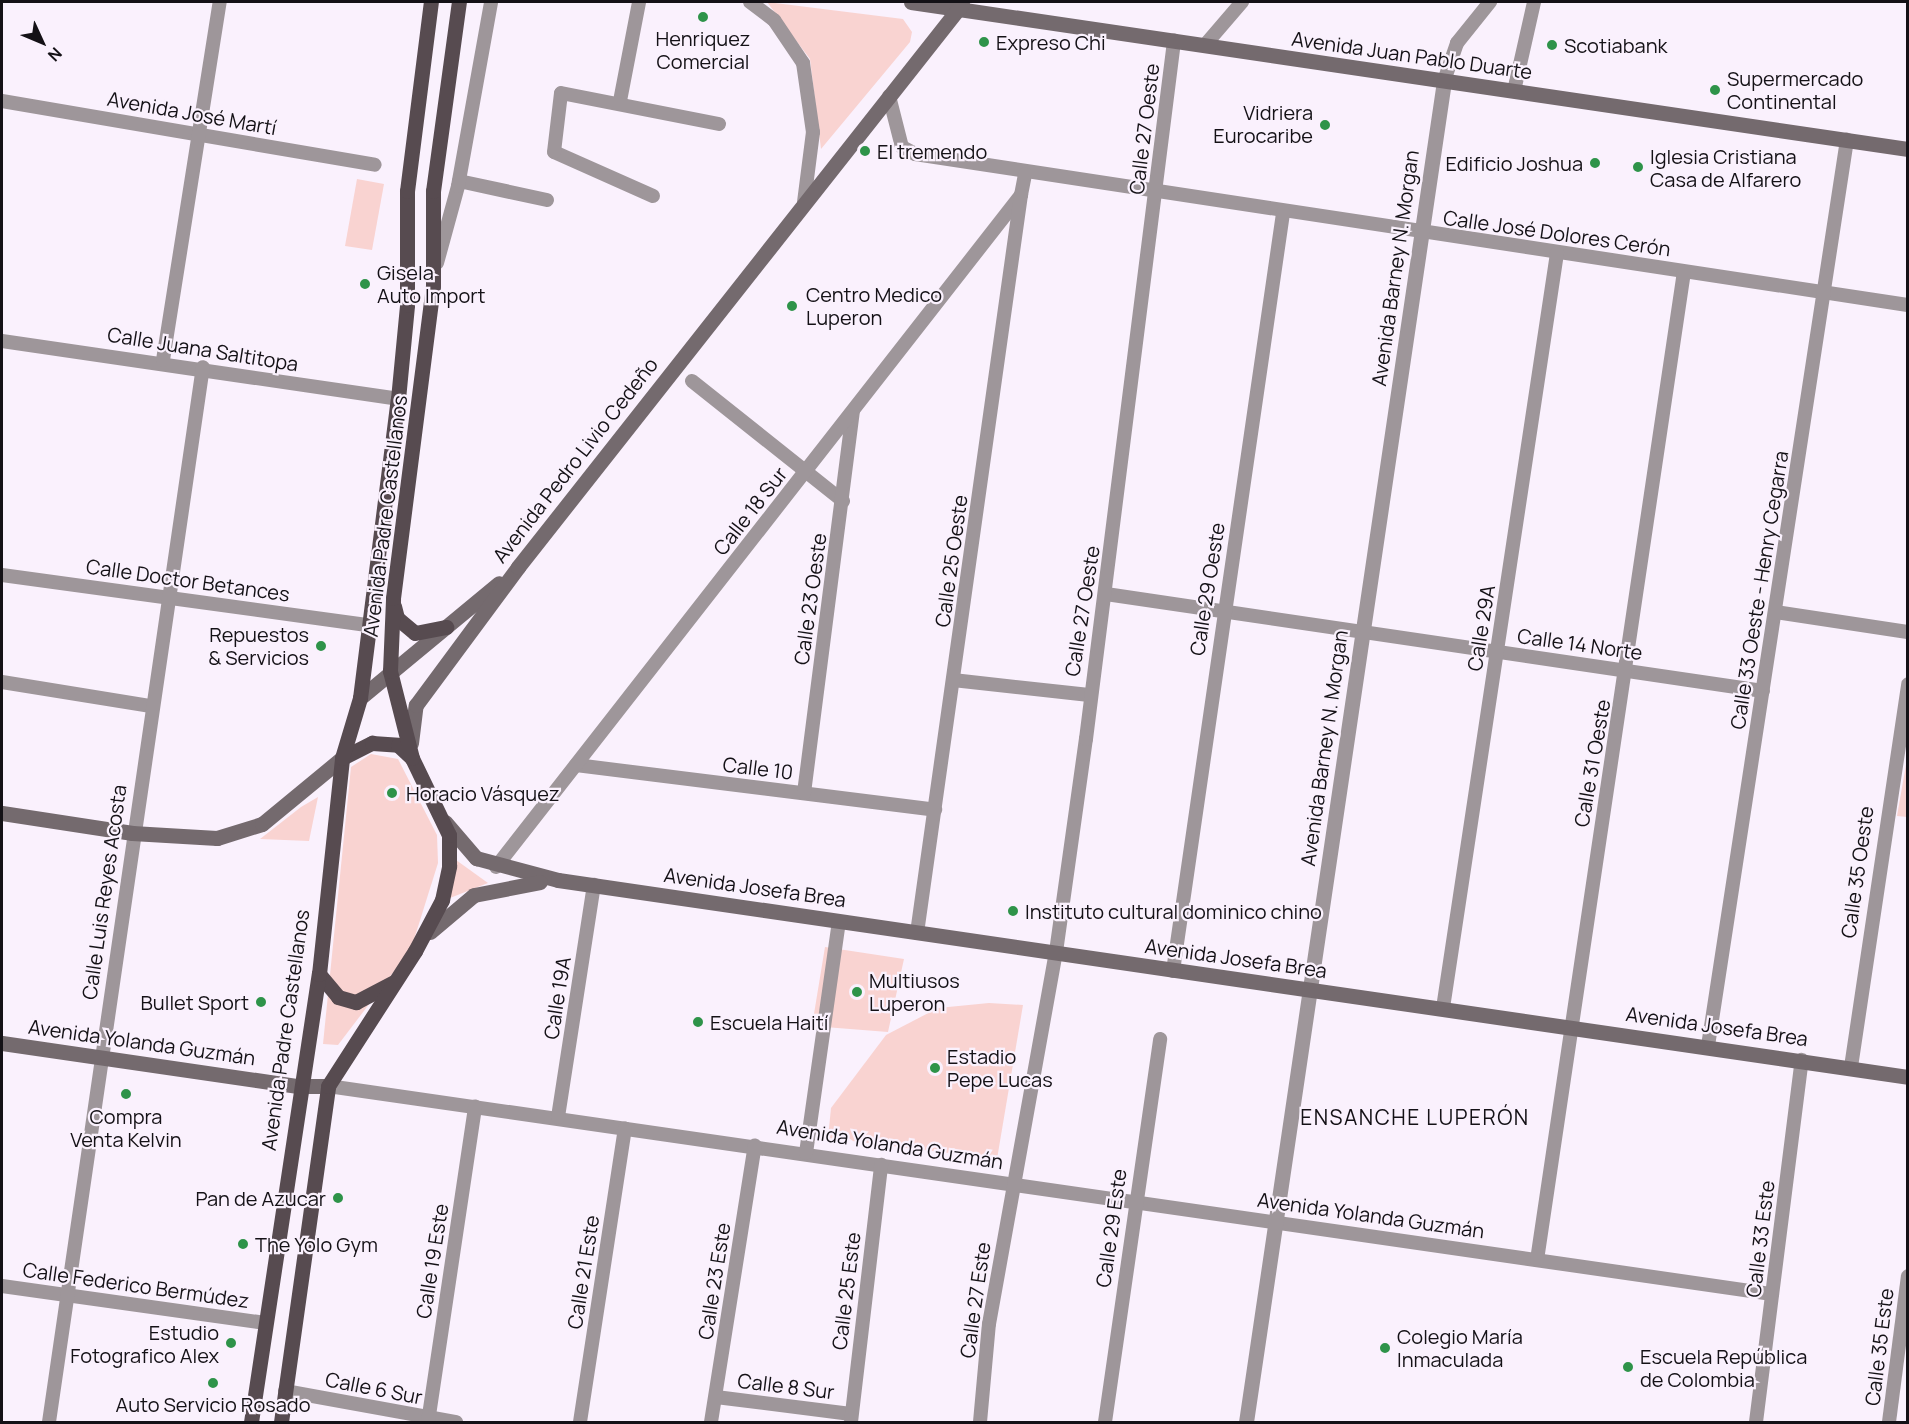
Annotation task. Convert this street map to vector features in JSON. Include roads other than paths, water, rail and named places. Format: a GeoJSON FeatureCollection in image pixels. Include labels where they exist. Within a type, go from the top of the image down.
{"type":"FeatureCollection","features":[{"type":"Feature","properties":{"kind":"main road","name":"Avenida Padre Castellanos"},"geometry":{"type":"LineString","coordinates":[[251,1422],[298,1086],[319,974],[342,758],[360,698],[398,399],[407,305],[407,191],[431,2]]}},
{"type":"Feature","properties":{"kind":"main road","name":"Avenida Padre Castellanos"},"geometry":{"type":"LineString","coordinates":[[281,1422],[328,1086],[415,951],[442,900],[449,866],[449,835],[411,758],[390,671],[393,598],[433,286],[433,190],[459,2]]}},
{"type":"Feature","properties":{"kind":"main road","name":"Avenida Juan Pablo Duarte"},"geometry":{"type":"LineString","coordinates":[[911,2],[961,5],[1174,41],[1908,148]]}},
{"type":"Feature","properties":{"kind":"main road","name":"Avenida Pedro Livio Cedeño"},"geometry":{"type":"LineString","coordinates":[[411,758],[416,705],[518,567],[961,5]]}},
{"type":"Feature","properties":{"kind":"main road"},"geometry":{"type":"LineString","coordinates":[[360,698],[518,567]]}},
{"type":"Feature","properties":{"kind":"main road"},"geometry":{"type":"LineString","coordinates":[[393,598],[397,618],[415,633],[446,627]]}},
{"type":"Feature","properties":{"kind":"main road"},"geometry":{"type":"LineString","coordinates":[[2,813],[132,833],[217,838],[262,824],[342,758],[372,743],[398,745],[411,758]]}},
{"type":"Feature","properties":{"kind":"main road","name":"Avenida Josefa Brea"},"geometry":{"type":"LineString","coordinates":[[440,815],[465,850],[496,867],[558,880],[1908,1077]]}},
{"type":"Feature","properties":{"kind":"main road","name":"Avenida Josefa Brea"},"geometry":{"type":"LineString","coordinates":[[415,951],[441,918],[474,896],[510,884],[558,880]]}},
{"type":"Feature","properties":{"kind":"main road"},"geometry":{"type":"LineString","coordinates":[[319,974],[338,997],[356,1002],[398,978]]}},
{"type":"Feature","properties":{"kind":"main road","name":"Avenida Yolanda Guzmán"},"geometry":{"type":"LineString","coordinates":[[2,1043],[298,1086],[328,1086]]}},
{"type":"Feature","properties":{"kind":"street"},"geometry":{"type":"LineString","coordinates":[[163,360],[220,2]]}},
{"type":"Feature","properties":{"kind":"street"},"geometry":{"type":"LineString","coordinates":[[433,286],[459,181],[491,2]]}},
{"type":"Feature","properties":{"kind":"street"},"geometry":{"type":"LineString","coordinates":[[620,101],[639,2]]}},
{"type":"Feature","properties":{"kind":"street"},"geometry":{"type":"LineString","coordinates":[[750,2],[774,20],[803,63],[813,132],[804,202]]}},
{"type":"Feature","properties":{"kind":"street"},"geometry":{"type":"LineString","coordinates":[[1205,45],[1242,2]]}},
{"type":"Feature","properties":{"kind":"street"},"geometry":{"type":"LineString","coordinates":[[1444,81],[1457,44],[1490,2]]}},
{"type":"Feature","properties":{"kind":"street"},"geometry":{"type":"LineString","coordinates":[[1514,91],[1534,2]]}},
{"type":"Feature","properties":{"kind":"street","name":"Calle 27 Oeste"},"geometry":{"type":"LineString","coordinates":[[1013,1184],[1056,952],[1089,695],[1106,594],[1174,41]]}},
{"type":"Feature","properties":{"kind":"street","name":"Avenida Barney N. Morgan"},"geometry":{"type":"LineString","coordinates":[[1246,1422],[1444,81]]}},
{"type":"Feature","properties":{"kind":"street"},"geometry":{"type":"LineString","coordinates":[[654,196],[552,150],[563,91],[620,101],[719,124]]}},
{"type":"Feature","properties":{"kind":"street","name":"Calle José Dolores Cerón"},"geometry":{"type":"LineString","coordinates":[[889,96],[894,129],[902,147],[915,154],[1156,194],[1908,305]]}},
{"type":"Feature","properties":{"kind":"street","name":"Avenida José Martí"},"geometry":{"type":"LineString","coordinates":[[2,101],[200,133],[375,165]]}},
{"type":"Feature","properties":{"kind":"street","name":"Calle 33 Oeste - Henry Cegarra"},"geometry":{"type":"LineString","coordinates":[[1708,1046],[1847,140]]}},
{"type":"Feature","properties":{"kind":"street","name":"Calle 18 Sur"},"geometry":{"type":"LineString","coordinates":[[496,867],[1021,195],[1025,174]]}},
{"type":"Feature","properties":{"kind":"street"},"geometry":{"type":"LineString","coordinates":[[459,181],[547,200]]}},
{"type":"Feature","properties":{"kind":"street","name":"Calle 25 Oeste"},"geometry":{"type":"LineString","coordinates":[[917,933],[1021,195]]}},
{"type":"Feature","properties":{"kind":"street","name":"Calle 29 Oeste"},"geometry":{"type":"LineString","coordinates":[[1173,971],[1283,213]]}},
{"type":"Feature","properties":{"kind":"street","name":"Calle 29A"},"geometry":{"type":"LineString","coordinates":[[1443,1008],[1557,253]]}},
{"type":"Feature","properties":{"kind":"street","name":"Calle 31 Oeste"},"geometry":{"type":"LineString","coordinates":[[1537,1260],[1569,1026],[1629,671],[1684,272]]}},
{"type":"Feature","properties":{"kind":"street","name":"Calle Juana Saltitopa"},"geometry":{"type":"LineString","coordinates":[[2,340],[163,360],[398,399]]}},
{"type":"Feature","properties":{"kind":"street","name":"Calle Luis Reyes Acosta"},"geometry":{"type":"LineString","coordinates":[[49,1422],[150,706],[202,367]]}},
{"type":"Feature","properties":{"kind":"street"},"geometry":{"type":"LineString","coordinates":[[692,381],[843,501]]}},
{"type":"Feature","properties":{"kind":"street","name":"Calle 23 Oeste"},"geometry":{"type":"LineString","coordinates":[[804,793],[853,410]]}},
{"type":"Feature","properties":{"kind":"street","name":"Calle Doctor Betances"},"geometry":{"type":"LineString","coordinates":[[2,575],[369,625]]}},
{"type":"Feature","properties":{"kind":"street","name":"Calle 14 Norte"},"geometry":{"type":"LineString","coordinates":[[1106,594],[1763,691]]}},
{"type":"Feature","properties":{"kind":"street"},"geometry":{"type":"LineString","coordinates":[[1775,612],[1908,632]]}},
{"type":"Feature","properties":{"kind":"street"},"geometry":{"type":"LineString","coordinates":[[953,680],[1089,695]]}},
{"type":"Feature","properties":{"kind":"street"},"geometry":{"type":"LineString","coordinates":[[2,682],[150,706]]}},
{"type":"Feature","properties":{"kind":"street","name":"Calle 35 Oeste"},"geometry":{"type":"LineString","coordinates":[[1851,1067],[1908,684]]}},
{"type":"Feature","properties":{"kind":"street","name":"Calle 10"},"geometry":{"type":"LineString","coordinates":[[576,765],[935,810]]}},
{"type":"Feature","properties":{"kind":"street","name":"Calle 19A"},"geometry":{"type":"LineString","coordinates":[[558,1118],[594,885]]}},
{"type":"Feature","properties":{"kind":"street"},"geometry":{"type":"LineString","coordinates":[[806,1154],[839,921]]}},
{"type":"Feature","properties":{"kind":"street","name":"Calle 29 Este"},"geometry":{"type":"LineString","coordinates":[[1105,1422],[1134,1202],[1160,1039]]}},
{"type":"Feature","properties":{"kind":"street","name":"Calle 33 Este"},"geometry":{"type":"LineString","coordinates":[[1756,1422],[1802,1060]]}},
{"type":"Feature","properties":{"kind":"street","name":"Avenida Yolanda Guzmán"},"geometry":{"type":"LineString","coordinates":[[328,1086],[756,1145],[1772,1294]]}},
{"type":"Feature","properties":{"kind":"street","name":"Calle 19 Este"},"geometry":{"type":"LineString","coordinates":[[428,1420],[475,1106]]}},
{"type":"Feature","properties":{"kind":"street","name":"Calle 21 Este"},"geometry":{"type":"LineString","coordinates":[[580,1422],[625,1128]]}},
{"type":"Feature","properties":{"kind":"street","name":"Calle 23 Este"},"geometry":{"type":"LineString","coordinates":[[711,1422],[756,1145]]}},
{"type":"Feature","properties":{"kind":"street","name":"Calle 25 Este"},"geometry":{"type":"LineString","coordinates":[[851,1418],[881,1165]]}},
{"type":"Feature","properties":{"kind":"street","name":"Calle 27 Este"},"geometry":{"type":"LineString","coordinates":[[980,1422],[1013,1184]]}},
{"type":"Feature","properties":{"kind":"street","name":"Calle 35 Este"},"geometry":{"type":"LineString","coordinates":[[1889,1422],[1908,1276]]}},
{"type":"Feature","properties":{"kind":"street","name":"Calle Federico Bermúdez"},"geometry":{"type":"LineString","coordinates":[[2,1286],[265,1323]]}},
{"type":"Feature","properties":{"kind":"street","name":"Calle 6 Sur"},"geometry":{"type":"LineString","coordinates":[[285,1391],[428,1420],[456,1422]]}},
{"type":"Feature","properties":{"kind":"street","name":"Calle 8 Sur"},"geometry":{"type":"LineString","coordinates":[[716,1397],[851,1418]]}},
{"type":"Feature","properties":{"kind":"place","name":"Henriquez Comercial"},"geometry":{"type":"Point","coordinates":[703,17]}},
{"type":"Feature","properties":{"kind":"place","name":"Expreso Chi"},"geometry":{"type":"Point","coordinates":[984,42]}},
{"type":"Feature","properties":{"kind":"place","name":"Scotiabank"},"geometry":{"type":"Point","coordinates":[1552,45]}},
{"type":"Feature","properties":{"kind":"place","name":"Supermercado Continental"},"geometry":{"type":"Point","coordinates":[1715,90]}},
{"type":"Feature","properties":{"kind":"place","name":"Vidriera Eurocaribe"},"geometry":{"type":"Point","coordinates":[1325,125]}},
{"type":"Feature","properties":{"kind":"place","name":"El tremendo"},"geometry":{"type":"Point","coordinates":[865,151]}},
{"type":"Feature","properties":{"kind":"place","name":"Edificio Joshua"},"geometry":{"type":"Point","coordinates":[1595,163]}},
{"type":"Feature","properties":{"kind":"place","name":"Iglesia Cristiana Casa de Alfarero"},"geometry":{"type":"Point","coordinates":[1638,167]}},
{"type":"Feature","properties":{"kind":"place","name":"Gisela Auto Import"},"geometry":{"type":"Point","coordinates":[365,284]}},
{"type":"Feature","properties":{"kind":"place","name":"Centro Medico Luperon"},"geometry":{"type":"Point","coordinates":[792,306]}},
{"type":"Feature","properties":{"kind":"place","name":"Repuestos & Servicios"},"geometry":{"type":"Point","coordinates":[321,646]}},
{"type":"Feature","properties":{"kind":"place","name":"Horacio Vásquez"},"geometry":{"type":"Point","coordinates":[392,793]}},
{"type":"Feature","properties":{"kind":"place","name":"Instituto cultural dominico chino"},"geometry":{"type":"Point","coordinates":[1013,911]}},
{"type":"Feature","properties":{"kind":"place","name":"Multiusos Luperon"},"geometry":{"type":"Point","coordinates":[857,992]}},
{"type":"Feature","properties":{"kind":"place","name":"Bullet Sport"},"geometry":{"type":"Point","coordinates":[261,1002]}},
{"type":"Feature","properties":{"kind":"place","name":"Escuela Haití"},"geometry":{"type":"Point","coordinates":[698,1022]}},
{"type":"Feature","properties":{"kind":"place","name":"Estadio Pepe Lucas"},"geometry":{"type":"Point","coordinates":[935,1068]}},
{"type":"Feature","properties":{"kind":"place","name":"Compra Venta Kelvin"},"geometry":{"type":"Point","coordinates":[126,1094]}},
{"type":"Feature","properties":{"kind":"place","name":"Pan de Azucar"},"geometry":{"type":"Point","coordinates":[338,1198]}},
{"type":"Feature","properties":{"kind":"place","name":"The Yolo Gym"},"geometry":{"type":"Point","coordinates":[243,1244]}},
{"type":"Feature","properties":{"kind":"place","name":"Estudio Fotografico Alex"},"geometry":{"type":"Point","coordinates":[231,1343]}},
{"type":"Feature","properties":{"kind":"place","name":"Colegio María Inmaculada"},"geometry":{"type":"Point","coordinates":[1385,1348]}},
{"type":"Feature","properties":{"kind":"place","name":"Escuela República de Colombia"},"geometry":{"type":"Point","coordinates":[1628,1367]}},
{"type":"Feature","properties":{"kind":"place","name":"Auto Servicio Rosado"},"geometry":{"type":"Point","coordinates":[213,1383]}},
{"type":"Feature","properties":{"kind":"district","name":"ENSANCHE LUPERÓN"},"geometry":{"type":"Point","coordinates":[1415,1117]}}]}
